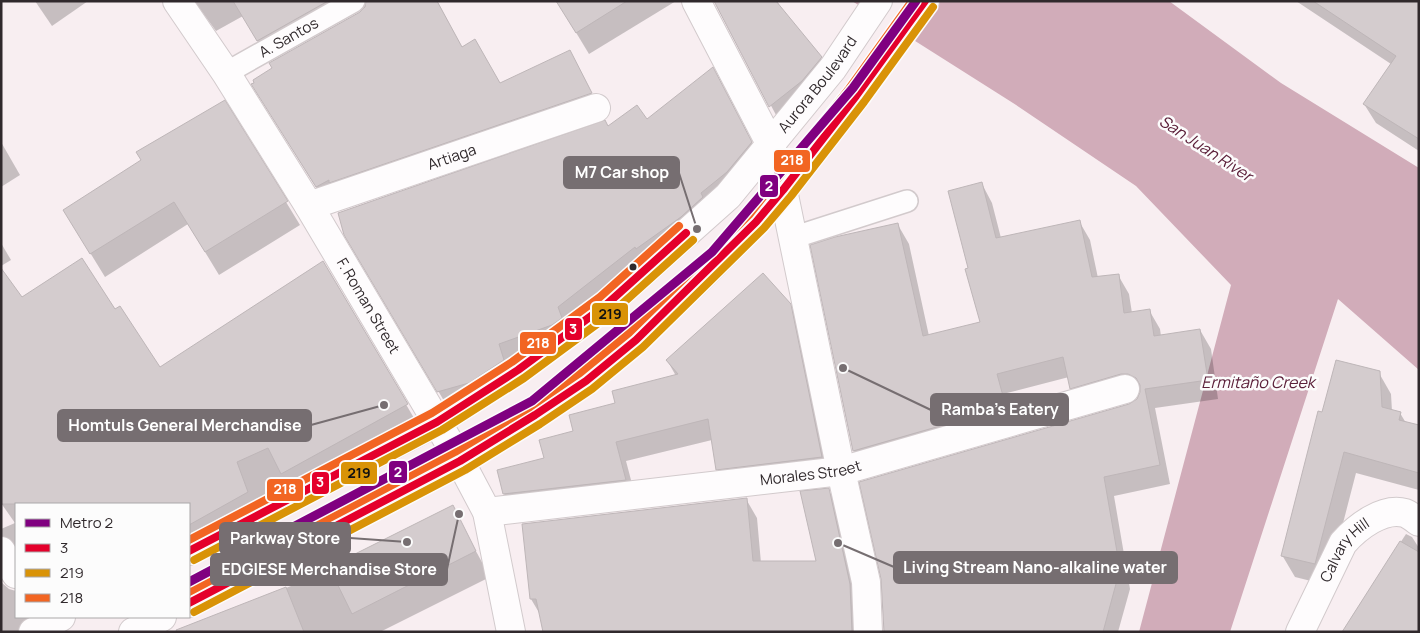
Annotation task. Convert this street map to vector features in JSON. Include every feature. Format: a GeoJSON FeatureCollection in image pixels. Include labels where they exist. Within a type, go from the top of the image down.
{"type":"FeatureCollection","features":[{"type":"Feature","properties":{"kind":"street","name":"F. Roman Street"},"geometry":{"type":"LineString","coordinates":[[177,1],[226,73],[309,206],[460,461],[487,512],[512,632]]}},
{"type":"Feature","properties":{"kind":"street"},"geometry":{"type":"LineString","coordinates":[[696,1],[770,145],[783,190],[866,582],[868,632]]}},
{"type":"Feature","properties":{"kind":"street","name":"Aurora Boulevard"},"geometry":{"type":"LineString","coordinates":[[190,550],[437,422],[518,370],[606,305],[728,196],[833,68],[878,1]]}},
{"type":"Feature","properties":{"kind":"street"},"geometry":{"type":"LineString","coordinates":[[190,602],[460,461],[535,416],[586,381],[636,340],[756,222],[856,96],[925,1]]}},
{"type":"Feature","properties":{"kind":"street","name":"Artiaga"},"geometry":{"type":"LineString","coordinates":[[309,206],[596,108]]}},
{"type":"Feature","properties":{"kind":"street","name":"Morales Street"},"geometry":{"type":"LineString","coordinates":[[487,512],[841,471],[1125,389]]}},
{"type":"Feature","properties":{"kind":"street","name":"Calvary Hill"},"geometry":{"type":"LineString","coordinates":[[1300,632],[1343,543],[1352,534],[1361,526],[1386,514],[1406,513],[1419,522]]}},
{"type":"Feature","properties":{"kind":"street"},"geometry":{"type":"LineString","coordinates":[[1,551],[15,572]]}},
{"type":"Feature","properties":{"kind":"street"},"geometry":{"type":"LineString","coordinates":[[133,632],[160,618]]}},
{"type":"Feature","properties":{"kind":"lane","name":"A. Santos"},"geometry":{"type":"LineString","coordinates":[[226,73],[354,1]]}},
{"type":"Feature","properties":{"kind":"lane"},"geometry":{"type":"LineString","coordinates":[[792,238],[907,201]]}},
{"type":"Feature","properties":{"kind":"water"},"geometry":{"type":"Polygon","coordinates":[[[852,1],[1169,1],[1281,83],[1419,168],[1419,370],[1338,299],[1230,632],[1139,632],[1231,285],[1136,186],[1013,103],[852,1]]]}},
{"type":"Feature","properties":{"kind":"pier"},"geometry":{"type":"Polygon","coordinates":[[[885,1],[922,1],[899,34],[873,18],[885,1]]]}},
{"type":"Feature","properties":{"kind":"building"},"geometry":{"type":"Polygon","coordinates":[[[233,1],[328,1],[257,41],[233,1]]]}},
{"type":"Feature","properties":{"kind":"building"},"geometry":{"type":"Polygon","coordinates":[[[366,1],[437,1],[462,47],[475,39],[500,83],[570,50],[592,93],[329,183],[329,180],[316,187],[251,84],[254,83],[253,80],[272,68],[269,63],[360,12],[365,7],[366,1]]]}},
{"type":"Feature","properties":{"kind":"building"},"geometry":{"type":"Polygon","coordinates":[[[556,1],[627,1],[576,33],[556,1]]]}},
{"type":"Feature","properties":{"kind":"building"},"geometry":{"type":"Polygon","coordinates":[[[714,1],[776,1],[822,57],[802,81],[769,107],[714,1]]]}},
{"type":"Feature","properties":{"kind":"building"},"geometry":{"type":"Polygon","coordinates":[[[1313,1],[1419,1],[1419,139],[1363,104],[1396,56],[1313,1]]]}},
{"type":"Feature","properties":{"kind":"building"},"geometry":{"type":"Polygon","coordinates":[[[713,67],[752,142],[727,172],[701,193],[703,197],[681,217],[636,249],[635,247],[558,307],[562,318],[552,325],[499,344],[504,360],[469,383],[437,392],[344,235],[338,213],[605,120],[608,126],[637,105],[647,119],[713,67]]]}},
{"type":"Feature","properties":{"kind":"building"},"geometry":{"type":"Polygon","coordinates":[[[225,100],[288,201],[205,252],[174,202],[90,254],[63,210],[141,160],[136,152],[225,100]]]}},
{"type":"Feature","properties":{"kind":"building"},"geometry":{"type":"Polygon","coordinates":[[[982,182],[996,238],[1080,220],[1092,277],[1119,274],[1124,313],[1150,309],[1154,336],[1200,329],[1208,380],[1145,389],[1160,465],[1104,477],[1120,569],[1103,632],[884,632],[881,579],[859,482],[1129,404],[1137,399],[1140,392],[1140,385],[1136,378],[1128,374],[1121,374],[1070,389],[1063,357],[997,374],[1006,407],[853,451],[810,245],[835,237],[898,223],[923,336],[980,322],[965,269],[968,268],[948,191],[982,182]]]}},
{"type":"Feature","properties":{"kind":"building"},"geometry":{"type":"Polygon","coordinates":[[[82,258],[115,309],[120,306],[160,367],[323,261],[408,404],[281,474],[268,448],[237,462],[248,492],[190,524],[190,503],[1,504],[1,268],[22,297],[82,258]]]}},
{"type":"Feature","properties":{"kind":"building"},"geometry":{"type":"Polygon","coordinates":[[[763,273],[791,304],[822,457],[716,470],[708,419],[616,442],[626,480],[503,494],[497,470],[544,458],[539,440],[573,431],[569,415],[615,403],[612,391],[678,374],[666,360],[763,273]]]}},
{"type":"Feature","properties":{"kind":"building"},"geometry":{"type":"Polygon","coordinates":[[[1336,360],[1380,371],[1382,407],[1401,412],[1399,420],[1419,425],[1419,473],[1344,452],[1315,564],[1281,556],[1318,411],[1322,412],[1336,360]]]}},
{"type":"Feature","properties":{"kind":"building"},"geometry":{"type":"Polygon","coordinates":[[[829,488],[850,584],[852,632],[543,632],[536,599],[530,599],[522,524],[747,498],[753,561],[816,561],[800,491],[829,488]]]}},
{"type":"Feature","properties":{"kind":"building"},"geometry":{"type":"Polygon","coordinates":[[[453,505],[476,551],[352,614],[329,567],[453,505]]]}},
{"type":"Feature","properties":{"kind":"building"},"geometry":{"type":"Polygon","coordinates":[[[1400,541],[1419,552],[1419,632],[1342,632],[1400,541]]]}},
{"type":"Feature","properties":{"kind":"building"},"geometry":{"type":"Polygon","coordinates":[[[286,587],[304,632],[177,632],[176,630],[286,587]]]}},
{"type":"Feature","properties":{"kind":"metro line","name":"2"},"geometry":{"type":"LineString","coordinates":[[190,581],[532,401],[712,252],[853,88],[916,1]]}},
{"type":"Feature","properties":{"kind":"transit line","name":"218"},"geometry":{"type":"LineString","coordinates":[[190,591],[455,452],[530,407],[580,373],[629,333],[749,215],[848,90],[912,1]]}},
{"type":"Feature","properties":{"kind":"transit line","name":"3"},"geometry":{"type":"LineString","coordinates":[[190,602],[460,461],[586,381],[636,340],[756,222],[856,96],[925,1]]}},
{"type":"Feature","properties":{"kind":"transit line","name":"219"},"geometry":{"type":"LineString","coordinates":[[194,612],[465,470],[540,424],[592,389],[643,347],[764,228],[864,102],[933,7]]}},
{"type":"Feature","properties":{"kind":"transit line","name":"218"},"geometry":{"type":"LineString","coordinates":[[190,539],[432,413],[512,362],[600,297],[679,226]]}},
{"type":"Feature","properties":{"kind":"transit line","name":"3"},"geometry":{"type":"LineString","coordinates":[[190,550],[437,422],[518,370],[606,305],[686,233]]}},
{"type":"Feature","properties":{"kind":"transit line","name":"219"},"geometry":{"type":"LineString","coordinates":[[194,560],[442,430],[524,378],[612,313],[693,240]]}},
{"type":"Feature","properties":{"kind":"place","name":"M7 Car shop"},"geometry":{"type":"Point","coordinates":[697,229]}},
{"type":"Feature","properties":{"kind":"place","name":"Ramba's Eatery"},"geometry":{"type":"Point","coordinates":[843,368]}},
{"type":"Feature","properties":{"kind":"place","name":"Homtuls General Merchandise"},"geometry":{"type":"Point","coordinates":[384,405]}},
{"type":"Feature","properties":{"kind":"place","name":"EDGIESE Merchandise Store"},"geometry":{"type":"Point","coordinates":[459,514]}},
{"type":"Feature","properties":{"kind":"place","name":"Parkway Store"},"geometry":{"type":"Point","coordinates":[407,542]}},
{"type":"Feature","properties":{"kind":"place","name":"Living Stream Nano-alkaline water"},"geometry":{"type":"Point","coordinates":[838,543]}},
{"type":"Feature","properties":{"kind":"water label","name":"San Juan River"},"geometry":{"type":"Point","coordinates":[1206,148]}},
{"type":"Feature","properties":{"kind":"water label","name":"Ermitaño Creek"},"geometry":{"type":"Point","coordinates":[1258,382]}}]}
